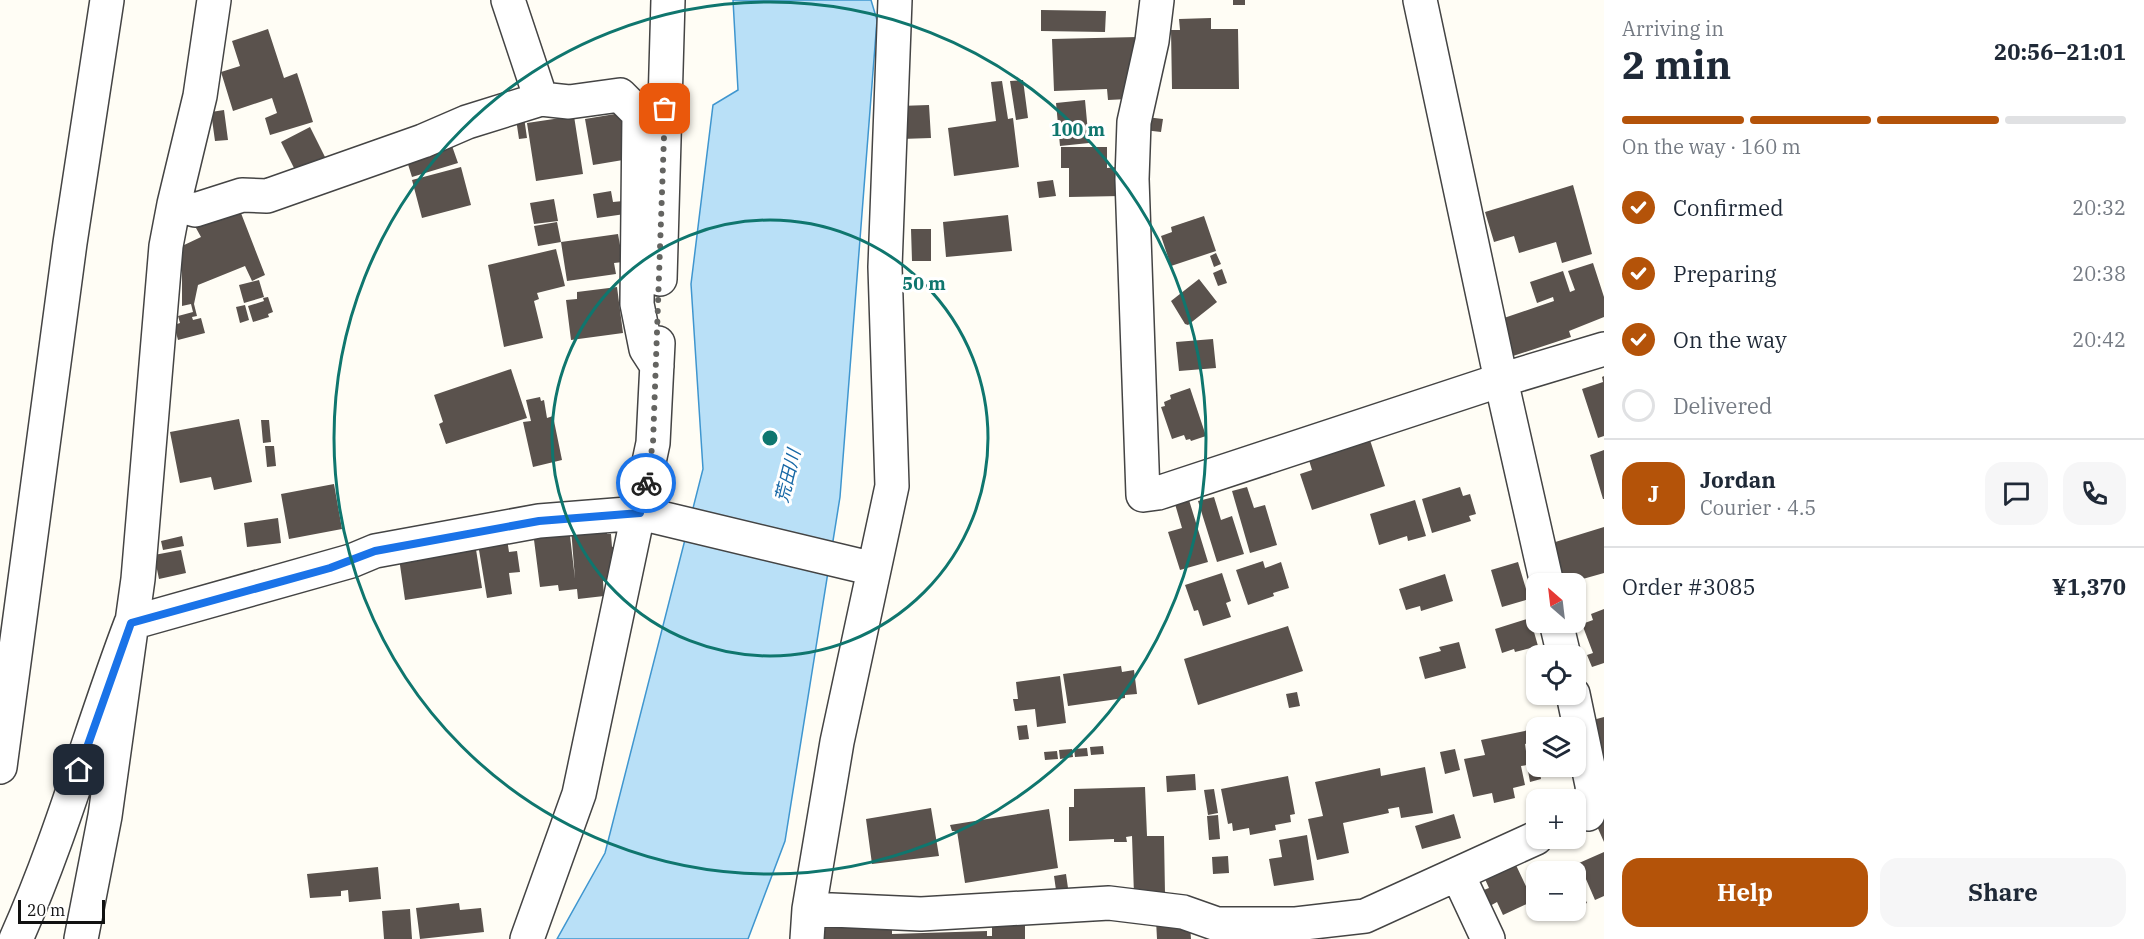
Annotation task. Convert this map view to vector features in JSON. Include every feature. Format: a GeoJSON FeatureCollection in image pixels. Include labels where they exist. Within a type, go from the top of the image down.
{"type":"FeatureCollection","features":[{"type":"Feature","properties":{"kind":"street"},"geometry":{"type":"LineString","coordinates":[[0,768],[69,255],[107,0]]}},
{"type":"Feature","properties":{"kind":"street"},"geometry":{"type":"LineString","coordinates":[[81,939],[105,816],[138,579],[166,246],[200,96],[214,0]]}},
{"type":"Feature","properties":{"kind":"street"},"geometry":{"type":"LineString","coordinates":[[508,0],[541,99]]}},
{"type":"Feature","properties":{"kind":"street"},"geometry":{"type":"LineString","coordinates":[[527,939],[579,794],[649,516],[657,366],[668,0]]}},
{"type":"Feature","properties":{"kind":"street"},"geometry":{"type":"LineString","coordinates":[[895,0],[885,267],[886,377],[892,486],[866,568],[808,924],[921,914],[1109,903],[1182,912],[1217,932],[1296,924],[1365,916],[1526,843]]}},
{"type":"Feature","properties":{"kind":"street"},"geometry":{"type":"LineString","coordinates":[[1157,0],[1152,41],[1134,122],[1132,167],[1143,495],[1158,493],[1501,380],[1604,349]]}},
{"type":"Feature","properties":{"kind":"street"},"geometry":{"type":"LineString","coordinates":[[1420,0],[1545,573]]}},
{"type":"Feature","properties":{"kind":"street"},"geometry":{"type":"LineString","coordinates":[[174,204],[195,210],[242,195],[267,196],[423,141],[467,122],[541,99],[569,102],[620,95],[639,114],[637,304],[646,349],[657,366]]}},
{"type":"Feature","properties":{"kind":"street"},"geometry":{"type":"LineString","coordinates":[[131,623],[351,561],[375,551],[539,521],[649,516],[866,568]]}},
{"type":"Feature","properties":{"kind":"street"},"geometry":{"type":"LineString","coordinates":[[16,939],[42,881],[131,623]]}},
{"type":"Feature","properties":{"kind":"street"},"geometry":{"type":"LineString","coordinates":[[1575,705],[1592,785],[1593,797],[1589,814]]}},
{"type":"Feature","properties":{"kind":"street"},"geometry":{"type":"LineString","coordinates":[[1458,875],[1488,939]]}},
{"type":"Feature","properties":{"kind":"water","name":"荒田川"},"geometry":{"type":"Polygon","coordinates":[[[733,0],[871,0],[877,20],[840,497],[785,841],[748,939],[557,939],[605,853],[703,469],[691,284],[713,105],[738,90],[733,0]]]}},
{"type":"Feature","properties":{"kind":"building"},"geometry":{"type":"Polygon","coordinates":[[[1233,0],[1245,0],[1245,5],[1233,5],[1233,0]]]}},
{"type":"Feature","properties":{"kind":"building"},"geometry":{"type":"Polygon","coordinates":[[[1041,10],[1106,11],[1105,32],[1041,31],[1041,10]]]}},
{"type":"Feature","properties":{"kind":"building"},"geometry":{"type":"Polygon","coordinates":[[[1211,18],[1211,29],[1238,29],[1239,89],[1172,89],[1171,30],[1180,30],[1179,19],[1211,18]]]}},
{"type":"Feature","properties":{"kind":"building"},"geometry":{"type":"Polygon","coordinates":[[[268,29],[284,78],[297,73],[313,122],[270,135],[265,118],[277,113],[272,98],[233,111],[221,72],[240,66],[232,41],[268,29]]]}},
{"type":"Feature","properties":{"kind":"building"},"geometry":{"type":"Polygon","coordinates":[[[1138,37],[1128,99],[1108,100],[1107,89],[1054,91],[1052,39],[1138,37]]]}},
{"type":"Feature","properties":{"kind":"building"},"geometry":{"type":"Polygon","coordinates":[[[1023,80],[1028,118],[1016,120],[1010,81],[1023,80]]]}},
{"type":"Feature","properties":{"kind":"building"},"geometry":{"type":"Polygon","coordinates":[[[1002,81],[1008,119],[1013,118],[1019,167],[954,176],[948,128],[996,121],[991,82],[1002,81]]]}},
{"type":"Feature","properties":{"kind":"building"},"geometry":{"type":"Polygon","coordinates":[[[1085,100],[1089,143],[1060,146],[1056,103],[1085,100]]]}},
{"type":"Feature","properties":{"kind":"building"},"geometry":{"type":"Polygon","coordinates":[[[929,105],[931,138],[901,139],[899,106],[929,105]]]}},
{"type":"Feature","properties":{"kind":"building"},"geometry":{"type":"Polygon","coordinates":[[[224,110],[228,140],[215,141],[211,112],[224,110]]]}},
{"type":"Feature","properties":{"kind":"building"},"geometry":{"type":"Polygon","coordinates":[[[621,113],[629,159],[593,165],[585,119],[621,113]]]}},
{"type":"Feature","properties":{"kind":"building"},"geometry":{"type":"Polygon","coordinates":[[[574,116],[583,174],[536,181],[527,123],[574,116]]]}},
{"type":"Feature","properties":{"kind":"building"},"geometry":{"type":"Polygon","coordinates":[[[524,117],[527,138],[519,139],[516,119],[524,117]]]}},
{"type":"Feature","properties":{"kind":"building"},"geometry":{"type":"Polygon","coordinates":[[[1146,117],[1163,119],[1161,132],[1144,130],[1146,117]]]}},
{"type":"Feature","properties":{"kind":"building"},"geometry":{"type":"Polygon","coordinates":[[[310,127],[326,159],[297,174],[281,142],[310,127]]]}},
{"type":"Feature","properties":{"kind":"building"},"geometry":{"type":"Polygon","coordinates":[[[451,143],[458,163],[412,177],[406,158],[451,143]]]}},
{"type":"Feature","properties":{"kind":"building"},"geometry":{"type":"Polygon","coordinates":[[[1061,147],[1107,147],[1107,168],[1118,167],[1121,196],[1069,197],[1069,168],[1061,168],[1061,147]]]}},
{"type":"Feature","properties":{"kind":"building"},"geometry":{"type":"Polygon","coordinates":[[[461,167],[471,205],[422,218],[412,180],[461,167]]]}},
{"type":"Feature","properties":{"kind":"building"},"geometry":{"type":"Polygon","coordinates":[[[1053,180],[1056,196],[1039,198],[1037,182],[1053,180]]]}},
{"type":"Feature","properties":{"kind":"building"},"geometry":{"type":"Polygon","coordinates":[[[1573,185],[1592,254],[1562,263],[1556,242],[1519,253],[1514,236],[1494,242],[1485,212],[1573,185]]]}},
{"type":"Feature","properties":{"kind":"building"},"geometry":{"type":"Polygon","coordinates":[[[611,191],[613,202],[623,201],[625,214],[597,218],[593,194],[611,191]]]}},
{"type":"Feature","properties":{"kind":"building"},"geometry":{"type":"Polygon","coordinates":[[[554,199],[558,221],[534,224],[530,203],[554,199]]]}},
{"type":"Feature","properties":{"kind":"building"},"geometry":{"type":"Polygon","coordinates":[[[239,208],[265,275],[252,281],[245,266],[198,285],[194,304],[197,316],[192,317],[193,320],[201,318],[205,333],[178,340],[174,325],[180,323],[178,316],[193,312],[191,304],[182,306],[182,246],[201,237],[196,228],[239,208]]]}},
{"type":"Feature","properties":{"kind":"building"},"geometry":{"type":"Polygon","coordinates":[[[1008,215],[1012,251],[946,257],[943,222],[1008,215]]]}},
{"type":"Feature","properties":{"kind":"building"},"geometry":{"type":"Polygon","coordinates":[[[1204,216],[1216,251],[1171,266],[1161,236],[1172,232],[1171,227],[1204,216]]]}},
{"type":"Feature","properties":{"kind":"building"},"geometry":{"type":"Polygon","coordinates":[[[557,222],[561,242],[538,246],[534,226],[557,222]]]}},
{"type":"Feature","properties":{"kind":"building"},"geometry":{"type":"Polygon","coordinates":[[[911,229],[931,229],[931,261],[912,261],[911,229]]]}},
{"type":"Feature","properties":{"kind":"building"},"geometry":{"type":"Polygon","coordinates":[[[618,234],[623,262],[614,263],[616,274],[567,281],[561,242],[618,234]]]}},
{"type":"Feature","properties":{"kind":"building"},"geometry":{"type":"Polygon","coordinates":[[[556,249],[565,286],[537,293],[539,299],[534,301],[543,338],[504,347],[488,265],[556,249]]]}},
{"type":"Feature","properties":{"kind":"building"},"geometry":{"type":"Polygon","coordinates":[[[1216,253],[1221,264],[1214,267],[1210,256],[1216,253]]]}},
{"type":"Feature","properties":{"kind":"building"},"geometry":{"type":"Polygon","coordinates":[[[1593,263],[1604,297],[1604,317],[1569,331],[1571,337],[1513,356],[1501,319],[1554,301],[1553,297],[1537,303],[1530,282],[1563,271],[1570,292],[1575,290],[1568,271],[1593,263]]]}},
{"type":"Feature","properties":{"kind":"building"},"geometry":{"type":"Polygon","coordinates":[[[1222,269],[1227,283],[1218,286],[1213,273],[1222,269]]]}},
{"type":"Feature","properties":{"kind":"building"},"geometry":{"type":"Polygon","coordinates":[[[1199,279],[1217,302],[1188,325],[1185,324],[1171,301],[1199,279]]]}},
{"type":"Feature","properties":{"kind":"building"},"geometry":{"type":"Polygon","coordinates":[[[259,280],[264,297],[244,303],[239,285],[259,280]]]}},
{"type":"Feature","properties":{"kind":"building"},"geometry":{"type":"Polygon","coordinates":[[[617,287],[623,333],[571,340],[566,300],[577,299],[577,292],[617,287]]]}},
{"type":"Feature","properties":{"kind":"building"},"geometry":{"type":"Polygon","coordinates":[[[268,297],[273,312],[268,314],[269,317],[253,322],[248,306],[264,301],[263,298],[268,297]]]}},
{"type":"Feature","properties":{"kind":"building"},"geometry":{"type":"Polygon","coordinates":[[[245,305],[249,320],[240,323],[236,307],[245,305]]]}},
{"type":"Feature","properties":{"kind":"building"},"geometry":{"type":"Polygon","coordinates":[[[1213,339],[1216,368],[1179,371],[1176,342],[1213,339]]]}},
{"type":"Feature","properties":{"kind":"building"},"geometry":{"type":"Polygon","coordinates":[[[511,369],[527,418],[446,444],[439,424],[443,422],[434,395],[511,369]]]}},
{"type":"Feature","properties":{"kind":"building"},"geometry":{"type":"Polygon","coordinates":[[[1604,376],[1604,436],[1598,438],[1582,389],[1603,382],[1602,377],[1604,376]]]}},
{"type":"Feature","properties":{"kind":"building"},"geometry":{"type":"Polygon","coordinates":[[[1190,388],[1206,436],[1191,441],[1186,440],[1184,435],[1172,439],[1161,407],[1165,406],[1164,402],[1171,399],[1170,395],[1190,388]]]}},
{"type":"Feature","properties":{"kind":"building"},"geometry":{"type":"Polygon","coordinates":[[[540,397],[541,401],[544,400],[547,418],[553,416],[562,460],[533,467],[523,422],[531,421],[526,400],[540,397]]]}},
{"type":"Feature","properties":{"kind":"building"},"geometry":{"type":"Polygon","coordinates":[[[239,419],[252,482],[214,490],[211,477],[180,483],[170,432],[239,419]]]}},
{"type":"Feature","properties":{"kind":"building"},"geometry":{"type":"Polygon","coordinates":[[[261,420],[269,420],[271,442],[263,443],[261,420]]]}},
{"type":"Feature","properties":{"kind":"building"},"geometry":{"type":"Polygon","coordinates":[[[1369,437],[1385,486],[1312,510],[1300,474],[1312,470],[1308,457],[1369,437]]]}},
{"type":"Feature","properties":{"kind":"building"},"geometry":{"type":"Polygon","coordinates":[[[265,446],[274,446],[276,466],[267,467],[265,446]]]}},
{"type":"Feature","properties":{"kind":"building"},"geometry":{"type":"Polygon","coordinates":[[[1604,450],[1604,499],[1603,499],[1590,455],[1604,450]]]}},
{"type":"Feature","properties":{"kind":"building"},"geometry":{"type":"Polygon","coordinates":[[[334,484],[342,529],[289,539],[281,494],[334,484]]]}},
{"type":"Feature","properties":{"kind":"building"},"geometry":{"type":"Polygon","coordinates":[[[1247,487],[1254,508],[1265,505],[1277,545],[1250,553],[1232,491],[1247,487]]]}},
{"type":"Feature","properties":{"kind":"building"},"geometry":{"type":"Polygon","coordinates":[[[1460,487],[1463,496],[1470,494],[1476,514],[1469,516],[1471,521],[1432,533],[1422,499],[1460,487]]]}},
{"type":"Feature","properties":{"kind":"building"},"geometry":{"type":"Polygon","coordinates":[[[1214,497],[1221,520],[1232,516],[1244,554],[1217,562],[1198,501],[1214,497]]]}},
{"type":"Feature","properties":{"kind":"building"},"geometry":{"type":"Polygon","coordinates":[[[1189,500],[1208,562],[1180,570],[1168,532],[1182,528],[1175,504],[1189,500]]]}},
{"type":"Feature","properties":{"kind":"building"},"geometry":{"type":"Polygon","coordinates":[[[1415,500],[1426,536],[1408,541],[1407,536],[1379,545],[1370,514],[1415,500]]]}},
{"type":"Feature","properties":{"kind":"building"},"geometry":{"type":"Polygon","coordinates":[[[278,518],[281,543],[247,547],[244,523],[278,518]]]}},
{"type":"Feature","properties":{"kind":"building"},"geometry":{"type":"Polygon","coordinates":[[[606,525],[607,534],[611,534],[612,547],[616,546],[617,558],[610,559],[612,580],[603,581],[604,596],[578,599],[577,589],[559,591],[558,585],[540,587],[533,532],[569,527],[575,579],[571,528],[606,525]]]}},
{"type":"Feature","properties":{"kind":"building"},"geometry":{"type":"Polygon","coordinates":[[[1604,527],[1604,573],[1586,578],[1586,573],[1562,573],[1552,543],[1604,527]]]}},
{"type":"Feature","properties":{"kind":"building"},"geometry":{"type":"Polygon","coordinates":[[[182,536],[184,546],[163,550],[161,541],[182,536]]]}},
{"type":"Feature","properties":{"kind":"building"},"geometry":{"type":"Polygon","coordinates":[[[507,539],[509,552],[517,551],[520,572],[509,573],[512,594],[487,598],[478,544],[507,539]]]}},
{"type":"Feature","properties":{"kind":"building"},"geometry":{"type":"Polygon","coordinates":[[[475,543],[482,588],[405,600],[399,558],[475,543]]]}},
{"type":"Feature","properties":{"kind":"building"},"geometry":{"type":"Polygon","coordinates":[[[181,550],[186,573],[159,579],[154,555],[181,550]]]}},
{"type":"Feature","properties":{"kind":"building"},"geometry":{"type":"Polygon","coordinates":[[[1263,561],[1265,568],[1281,562],[1289,588],[1248,605],[1236,570],[1263,561]]]}},
{"type":"Feature","properties":{"kind":"building"},"geometry":{"type":"Polygon","coordinates":[[[1518,562],[1526,589],[1526,600],[1502,607],[1491,570],[1518,562]]]}},
{"type":"Feature","properties":{"kind":"building"},"geometry":{"type":"Polygon","coordinates":[[[1222,573],[1231,601],[1226,603],[1231,617],[1203,626],[1198,610],[1194,611],[1185,585],[1222,573]]]}},
{"type":"Feature","properties":{"kind":"building"},"geometry":{"type":"Polygon","coordinates":[[[1445,574],[1453,601],[1421,611],[1420,606],[1406,610],[1399,589],[1445,574]]]}},
{"type":"Feature","properties":{"kind":"building"},"geometry":{"type":"Polygon","coordinates":[[[1604,609],[1604,663],[1592,667],[1587,655],[1593,653],[1585,633],[1586,623],[1593,620],[1591,614],[1604,609]]]}},
{"type":"Feature","properties":{"kind":"building"},"geometry":{"type":"Polygon","coordinates":[[[1526,619],[1526,633],[1534,633],[1538,645],[1526,645],[1526,649],[1515,652],[1514,649],[1502,653],[1495,629],[1526,619]]]}},
{"type":"Feature","properties":{"kind":"building"},"geometry":{"type":"Polygon","coordinates":[[[1288,626],[1303,671],[1198,705],[1184,659],[1288,626]]]}},
{"type":"Feature","properties":{"kind":"building"},"geometry":{"type":"Polygon","coordinates":[[[1459,642],[1466,668],[1425,679],[1419,657],[1441,651],[1439,647],[1459,642]]]}},
{"type":"Feature","properties":{"kind":"building"},"geometry":{"type":"Polygon","coordinates":[[[1121,666],[1122,672],[1134,670],[1137,694],[1125,695],[1125,698],[1068,706],[1063,674],[1121,666]]]}},
{"type":"Feature","properties":{"kind":"building"},"geometry":{"type":"Polygon","coordinates":[[[1060,676],[1066,723],[1037,727],[1035,709],[1015,711],[1013,699],[1018,699],[1016,682],[1060,676]]]}},
{"type":"Feature","properties":{"kind":"building"},"geometry":{"type":"Polygon","coordinates":[[[1297,692],[1300,706],[1289,708],[1286,694],[1297,692]]]}},
{"type":"Feature","properties":{"kind":"building"},"geometry":{"type":"Polygon","coordinates":[[[1604,717],[1604,756],[1598,757],[1589,721],[1604,717]]]}},
{"type":"Feature","properties":{"kind":"building"},"geometry":{"type":"Polygon","coordinates":[[[1027,725],[1029,739],[1019,740],[1017,726],[1027,725]]]}},
{"type":"Feature","properties":{"kind":"building"},"geometry":{"type":"Polygon","coordinates":[[[1526,731],[1526,765],[1521,766],[1525,785],[1513,788],[1515,798],[1494,803],[1492,793],[1473,797],[1464,759],[1485,755],[1481,740],[1526,731]]]}},
{"type":"Feature","properties":{"kind":"building"},"geometry":{"type":"Polygon","coordinates":[[[1103,746],[1104,754],[1091,755],[1090,747],[1103,746]]]}},
{"type":"Feature","properties":{"kind":"building"},"geometry":{"type":"Polygon","coordinates":[[[1087,748],[1088,756],[1075,757],[1074,749],[1087,748]]]}},
{"type":"Feature","properties":{"kind":"building"},"geometry":{"type":"Polygon","coordinates":[[[1072,749],[1073,757],[1060,759],[1059,750],[1072,749]]]}},
{"type":"Feature","properties":{"kind":"building"},"geometry":{"type":"Polygon","coordinates":[[[1455,749],[1460,770],[1445,774],[1440,752],[1455,749]]]}},
{"type":"Feature","properties":{"kind":"building"},"geometry":{"type":"Polygon","coordinates":[[[1057,751],[1058,759],[1045,760],[1044,752],[1057,751]]]}},
{"type":"Feature","properties":{"kind":"building"},"geometry":{"type":"Polygon","coordinates":[[[1425,767],[1433,813],[1401,818],[1399,807],[1388,809],[1389,813],[1343,823],[1349,853],[1317,860],[1308,819],[1323,816],[1315,782],[1380,768],[1381,776],[1425,767]]]}},
{"type":"Feature","properties":{"kind":"building"},"geometry":{"type":"Polygon","coordinates":[[[1195,774],[1196,790],[1167,792],[1166,776],[1195,774]]]}},
{"type":"Feature","properties":{"kind":"building"},"geometry":{"type":"Polygon","coordinates":[[[1288,776],[1295,814],[1290,815],[1291,822],[1275,825],[1276,830],[1250,835],[1249,828],[1233,831],[1232,823],[1228,824],[1221,789],[1288,776]]]}},
{"type":"Feature","properties":{"kind":"building"},"geometry":{"type":"Polygon","coordinates":[[[1529,777],[1541,777],[1541,779],[1530,782],[1529,777]]]}},
{"type":"Feature","properties":{"kind":"building"},"geometry":{"type":"Polygon","coordinates":[[[1145,787],[1147,836],[1164,836],[1165,894],[1134,895],[1132,836],[1126,837],[1127,842],[1114,842],[1114,839],[1069,841],[1069,807],[1074,807],[1074,789],[1145,787]]]}},
{"type":"Feature","properties":{"kind":"building"},"geometry":{"type":"Polygon","coordinates":[[[1214,789],[1218,813],[1208,815],[1204,790],[1214,789]]]}},
{"type":"Feature","properties":{"kind":"building"},"geometry":{"type":"Polygon","coordinates":[[[931,808],[939,856],[872,864],[866,819],[931,808]]]}},
{"type":"Feature","properties":{"kind":"building"},"geometry":{"type":"Polygon","coordinates":[[[1049,809],[1058,868],[965,883],[957,831],[952,831],[950,825],[1049,809]]]}},
{"type":"Feature","properties":{"kind":"building"},"geometry":{"type":"Polygon","coordinates":[[[1454,814],[1461,838],[1422,849],[1415,826],[1454,814]]]}},
{"type":"Feature","properties":{"kind":"building"},"geometry":{"type":"Polygon","coordinates":[[[1218,815],[1220,839],[1209,840],[1207,816],[1218,815]]]}},
{"type":"Feature","properties":{"kind":"building"},"geometry":{"type":"Polygon","coordinates":[[[1604,821],[1604,842],[1596,824],[1604,821]]]}},
{"type":"Feature","properties":{"kind":"building"},"geometry":{"type":"Polygon","coordinates":[[[1307,835],[1314,880],[1274,886],[1269,859],[1282,857],[1279,840],[1307,835]]]}},
{"type":"Feature","properties":{"kind":"building"},"geometry":{"type":"Polygon","coordinates":[[[1604,852],[1604,896],[1595,900],[1586,879],[1586,861],[1584,861],[1604,852]]]}},
{"type":"Feature","properties":{"kind":"building"},"geometry":{"type":"Polygon","coordinates":[[[1228,856],[1229,873],[1213,874],[1212,857],[1228,856]]]}},
{"type":"Feature","properties":{"kind":"building"},"geometry":{"type":"Polygon","coordinates":[[[1515,863],[1526,886],[1526,904],[1503,915],[1497,902],[1488,907],[1481,891],[1489,888],[1484,877],[1515,863]]]}},
{"type":"Feature","properties":{"kind":"building"},"geometry":{"type":"Polygon","coordinates":[[[378,867],[381,899],[349,902],[348,890],[341,891],[341,896],[310,898],[307,874],[378,867]]]}},
{"type":"Feature","properties":{"kind":"building"},"geometry":{"type":"Polygon","coordinates":[[[1066,874],[1068,888],[1056,890],[1054,876],[1066,874]]]}},
{"type":"Feature","properties":{"kind":"building"},"geometry":{"type":"Polygon","coordinates":[[[459,903],[460,910],[481,908],[484,932],[420,939],[416,908],[459,903]]]}},
{"type":"Feature","properties":{"kind":"building"},"geometry":{"type":"Polygon","coordinates":[[[410,909],[412,939],[384,939],[382,911],[410,909]]]}},
{"type":"Feature","properties":{"kind":"building"},"geometry":{"type":"Polygon","coordinates":[[[1156,920],[1190,925],[1191,939],[1157,939],[1156,920]]]}},
{"type":"Feature","properties":{"kind":"building"},"geometry":{"type":"Polygon","coordinates":[[[1025,923],[1025,939],[817,939],[818,927],[892,928],[892,934],[987,931],[987,936],[992,936],[992,925],[1025,923]]]}},
{"type":"Feature","properties":{"kind":"way so far"},"geometry":{"type":"LineString","coordinates":[[646,483],[653,443],[657,366],[665,109]]}},
{"type":"Feature","properties":{"kind":"route"},"geometry":{"type":"LineString","coordinates":[[79,770],[131,623],[330,568],[375,551],[539,521],[640,513],[646,483]]}}]}
